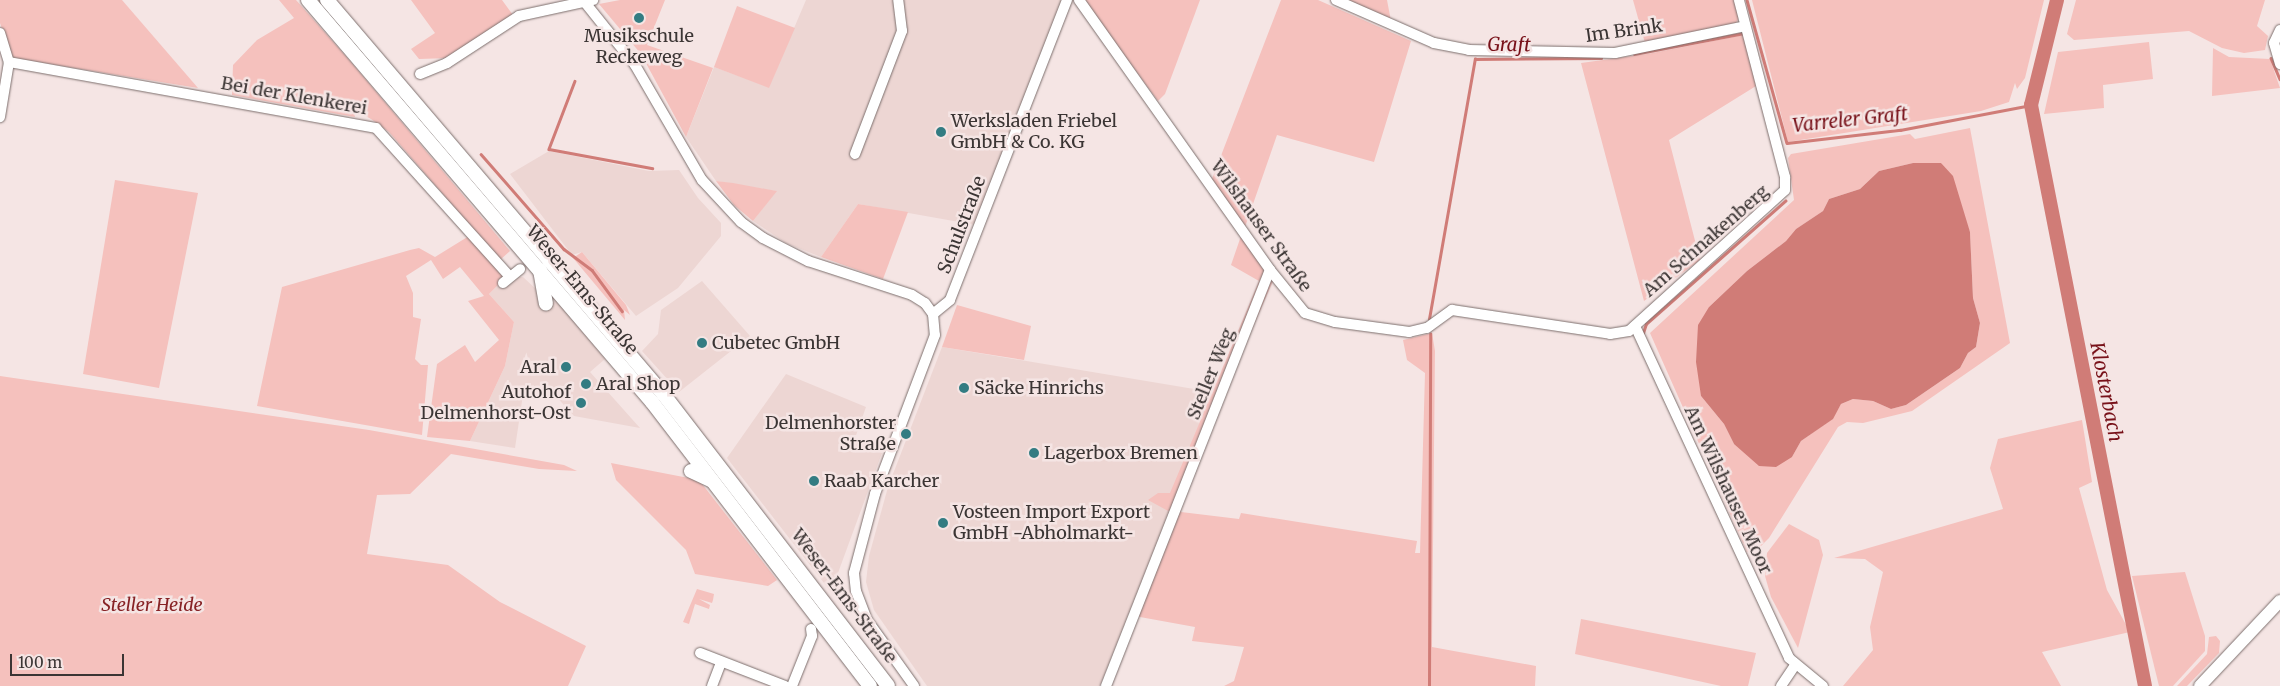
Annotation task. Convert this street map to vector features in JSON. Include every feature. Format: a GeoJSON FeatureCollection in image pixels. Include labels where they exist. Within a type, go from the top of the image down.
{"type":"FeatureCollection","features":[{"type":"Feature","properties":{"kind":"highway","name":"Weser-Ems-Straße"},"geometry":{"type":"LineString","coordinates":[[308,0],[539,267],[716,483],[870,686]]}},
{"type":"Feature","properties":{"kind":"highway","name":"Weser-Ems-Straße"},"geometry":{"type":"LineString","coordinates":[[327,0],[664,395],[888,686]]}},
{"type":"Feature","properties":{"kind":"highway"},"geometry":{"type":"LineString","coordinates":[[539,267],[546,303]]}},
{"type":"Feature","properties":{"kind":"highway"},"geometry":{"type":"LineString","coordinates":[[691,471],[716,483]]}},
{"type":"Feature","properties":{"kind":"main road"},"geometry":{"type":"LineString","coordinates":[[2200,686],[2280,601]]}},
{"type":"Feature","properties":{"kind":"street"},"geometry":{"type":"LineString","coordinates":[[855,154],[902,31],[898,0]]}},
{"type":"Feature","properties":{"kind":"street","name":"Schulstraße"},"geometry":{"type":"LineString","coordinates":[[933,314],[950,300],[1067,0]]}},
{"type":"Feature","properties":{"kind":"street","name":"Wilshauser Straße"},"geometry":{"type":"LineString","coordinates":[[1079,0],[1270,270],[1309,315],[1383,330],[1418,331],[1452,310],[1610,334],[1629,331],[1635,326]]}},
{"type":"Feature","properties":{"kind":"street","name":"Im Brink"},"geometry":{"type":"LineString","coordinates":[[1336,0],[1434,43],[1469,50],[1615,53],[1746,26]]}},
{"type":"Feature","properties":{"kind":"street","name":"Am Schnakenberg"},"geometry":{"type":"LineString","coordinates":[[1635,326],[1785,190],[1786,177],[1739,0]]}},
{"type":"Feature","properties":{"kind":"street"},"geometry":{"type":"LineString","coordinates":[[420,74],[447,63],[519,16],[587,1],[635,65],[702,180],[741,222],[763,238],[808,261],[912,295],[925,303],[933,314],[935,335],[874,494],[854,573],[856,591],[867,620],[914,686]]}},
{"type":"Feature","properties":{"kind":"street"},"geometry":{"type":"LineString","coordinates":[[2280,30],[2274,43],[2280,64]]}},
{"type":"Feature","properties":{"kind":"street"},"geometry":{"type":"LineString","coordinates":[[0,33],[9,62],[0,117]]}},
{"type":"Feature","properties":{"kind":"street","name":"Bei der Klenkerei"},"geometry":{"type":"LineString","coordinates":[[9,62],[376,128],[506,280],[520,269]]}},
{"type":"Feature","properties":{"kind":"street","name":"Steller Weg"},"geometry":{"type":"LineString","coordinates":[[1106,686],[1270,270]]}},
{"type":"Feature","properties":{"kind":"street","name":"Am Wilshauser Moor"},"geometry":{"type":"LineString","coordinates":[[1635,326],[1743,563],[1795,665]]}},
{"type":"Feature","properties":{"kind":"street"},"geometry":{"type":"LineString","coordinates":[[792,686],[812,636],[811,629]]}},
{"type":"Feature","properties":{"kind":"street"},"geometry":{"type":"LineString","coordinates":[[700,653],[785,686]]}},
{"type":"Feature","properties":{"kind":"street"},"geometry":{"type":"LineString","coordinates":[[712,686],[721,662]]}},
{"type":"Feature","properties":{"kind":"street"},"geometry":{"type":"LineString","coordinates":[[1781,686],[1795,665],[1823,686]]}},
{"type":"Feature","properties":{"kind":"shaded area"},"geometry":{"type":"Polygon","coordinates":[[[806,0],[1063,0],[976,225],[858,204],[821,257],[786,243],[753,221],[776,191],[716,181],[686,137],[714,67],[769,87],[806,0]]]}},
{"type":"Feature","properties":{"kind":"shaded area"},"geometry":{"type":"Polygon","coordinates":[[[549,151],[649,171],[679,170],[698,198],[721,223],[721,236],[678,288],[636,316],[582,252],[572,255],[510,174],[549,151]]]}},
{"type":"Feature","properties":{"kind":"shaded area"},"geometry":{"type":"Polygon","coordinates":[[[1913,163],[1941,163],[1953,176],[1970,232],[1973,298],[1980,323],[1976,347],[1968,353],[1960,368],[1906,405],[1891,409],[1873,401],[1853,399],[1841,404],[1833,419],[1801,441],[1792,457],[1776,467],[1759,466],[1734,444],[1724,424],[1701,396],[1696,362],[1698,325],[1709,307],[1747,271],[1786,241],[1796,229],[1823,211],[1829,199],[1860,189],[1879,171],[1913,163]]]}},
{"type":"Feature","properties":{"kind":"shaded area"},"geometry":{"type":"Polygon","coordinates":[[[506,277],[523,277],[552,304],[556,300],[605,359],[590,372],[640,428],[574,416],[551,391],[524,388],[515,448],[470,441],[505,366],[514,322],[489,294],[506,277]]]}},
{"type":"Feature","properties":{"kind":"shaded area"},"geometry":{"type":"Polygon","coordinates":[[[702,281],[750,336],[679,392],[642,351],[658,334],[661,310],[702,281]]]}},
{"type":"Feature","properties":{"kind":"shaded area"},"geometry":{"type":"Polygon","coordinates":[[[942,347],[1218,393],[1100,686],[927,686],[874,610],[866,582],[869,556],[888,487],[942,347]]]}},
{"type":"Feature","properties":{"kind":"shaded area"},"geometry":{"type":"Polygon","coordinates":[[[786,374],[866,407],[854,441],[882,453],[831,592],[727,458],[786,374]]]}},
{"type":"Feature","properties":{"kind":"green space"},"geometry":{"type":"Polygon","coordinates":[[[0,0],[122,0],[198,88],[12,58],[0,23],[0,0]]]}},
{"type":"Feature","properties":{"kind":"green space"},"geometry":{"type":"Polygon","coordinates":[[[279,0],[296,0],[351,62],[510,251],[500,260],[389,132],[371,119],[353,109],[355,117],[232,95],[233,65],[257,40],[294,18],[279,0]]]}},
{"type":"Feature","properties":{"kind":"green space"},"geometry":{"type":"Polygon","coordinates":[[[411,0],[502,0],[513,15],[450,58],[419,59],[411,49],[435,33],[411,0]]]}},
{"type":"Feature","properties":{"kind":"green space"},"geometry":{"type":"Polygon","coordinates":[[[620,0],[665,0],[647,45],[713,68],[686,137],[641,54],[599,4],[620,0]]]}},
{"type":"Feature","properties":{"kind":"green space"},"geometry":{"type":"Polygon","coordinates":[[[1083,0],[1200,0],[1165,94],[1158,101],[1083,0]]]}},
{"type":"Feature","properties":{"kind":"green space"},"geometry":{"type":"Polygon","coordinates":[[[1281,0],[1318,0],[1411,41],[1374,162],[1277,135],[1245,227],[1212,179],[1281,0]]]}},
{"type":"Feature","properties":{"kind":"green space"},"geometry":{"type":"Polygon","coordinates":[[[1345,0],[1387,0],[1391,21],[1345,0]]]}},
{"type":"Feature","properties":{"kind":"green space"},"geometry":{"type":"Polygon","coordinates":[[[1633,0],[1736,0],[1740,16],[1736,23],[1645,43],[1633,0]]]}},
{"type":"Feature","properties":{"kind":"green space"},"geometry":{"type":"Polygon","coordinates":[[[1752,0],[2044,0],[2025,78],[2017,89],[2015,83],[2009,102],[1981,111],[1788,142],[1752,0]]]}},
{"type":"Feature","properties":{"kind":"green space"},"geometry":{"type":"Polygon","coordinates":[[[2076,0],[2265,0],[2257,26],[2268,36],[2265,50],[2244,53],[2222,48],[2189,31],[2074,40],[2067,34],[2076,0]]]}},
{"type":"Feature","properties":{"kind":"green space"},"geometry":{"type":"Polygon","coordinates":[[[737,6],[795,28],[769,88],[714,67],[737,6]]]}},
{"type":"Feature","properties":{"kind":"green space"},"geometry":{"type":"Polygon","coordinates":[[[1744,35],[1756,86],[1669,140],[1700,260],[1644,301],[1581,63],[1647,54],[1744,35]]]}},
{"type":"Feature","properties":{"kind":"green space"},"geometry":{"type":"Polygon","coordinates":[[[2149,42],[2153,79],[2103,85],[2104,108],[2044,114],[2058,52],[2149,42]]]}},
{"type":"Feature","properties":{"kind":"green space"},"geometry":{"type":"Polygon","coordinates":[[[2213,48],[2229,57],[2270,59],[2280,88],[2212,96],[2213,48]]]}},
{"type":"Feature","properties":{"kind":"green space"},"geometry":{"type":"Polygon","coordinates":[[[1970,128],[2010,343],[1912,411],[1863,423],[1847,422],[1838,427],[1769,538],[1761,546],[1747,552],[1650,333],[1794,200],[1788,158],[1791,154],[1910,134],[1915,139],[1970,128]],[[1913,163],[1879,171],[1860,189],[1829,199],[1823,211],[1796,229],[1786,241],[1747,271],[1709,307],[1701,396],[1724,424],[1734,444],[1792,457],[1801,441],[1832,419],[1841,404],[1853,399],[1873,401],[1891,409],[1906,405],[1960,368],[1968,353],[1976,347],[1980,323],[1973,298],[1970,232],[1941,163],[1913,163]]]}},
{"type":"Feature","properties":{"kind":"green space"},"geometry":{"type":"Polygon","coordinates":[[[115,180],[198,193],[159,388],[83,374],[115,180]]]}},
{"type":"Feature","properties":{"kind":"green space"},"geometry":{"type":"Polygon","coordinates":[[[716,181],[777,191],[753,221],[734,205],[716,181]]]}},
{"type":"Feature","properties":{"kind":"green space"},"geometry":{"type":"Polygon","coordinates":[[[858,204],[908,212],[883,279],[821,257],[858,204]]]}},
{"type":"Feature","properties":{"kind":"green space"},"geometry":{"type":"Polygon","coordinates":[[[469,236],[506,277],[489,294],[514,322],[505,366],[470,441],[427,437],[437,364],[465,345],[475,362],[499,340],[468,301],[484,296],[460,267],[443,279],[431,260],[406,276],[413,293],[413,317],[421,319],[415,359],[421,365],[428,365],[422,435],[257,406],[282,287],[419,248],[435,257],[469,236]]]}},
{"type":"Feature","properties":{"kind":"green space"},"geometry":{"type":"Polygon","coordinates":[[[1241,236],[1274,279],[1177,501],[1181,512],[1239,519],[1241,513],[1417,541],[1415,553],[1420,553],[1425,373],[1407,360],[1403,340],[1432,333],[1435,351],[1432,647],[1536,666],[1535,686],[1224,686],[1234,681],[1244,647],[1192,641],[1195,627],[1129,615],[1170,512],[1148,500],[1158,493],[1170,493],[1259,281],[1231,265],[1241,236]]]}},
{"type":"Feature","properties":{"kind":"green space"},"geometry":{"type":"Polygon","coordinates":[[[582,252],[626,305],[630,315],[624,310],[625,320],[573,258],[582,252]]]}},
{"type":"Feature","properties":{"kind":"green space"},"geometry":{"type":"Polygon","coordinates":[[[957,305],[1031,326],[1024,360],[942,347],[957,305]]]}},
{"type":"Feature","properties":{"kind":"green space","name":"Steller Heide"},"geometry":{"type":"Polygon","coordinates":[[[0,376],[369,430],[564,465],[577,471],[539,469],[451,454],[410,494],[377,495],[367,554],[448,565],[500,602],[586,646],[568,686],[0,686],[0,376]]]}},
{"type":"Feature","properties":{"kind":"green space"},"geometry":{"type":"Polygon","coordinates":[[[2082,420],[2092,482],[2079,488],[2107,590],[2130,632],[2042,652],[2061,686],[1843,686],[1873,650],[1870,627],[1883,572],[1865,559],[1834,558],[2003,509],[1990,468],[1998,439],[2082,420]]]}},
{"type":"Feature","properties":{"kind":"green space"},"geometry":{"type":"Polygon","coordinates":[[[611,463],[699,480],[777,580],[768,586],[695,574],[686,550],[616,480],[611,463]]]}},
{"type":"Feature","properties":{"kind":"green space"},"geometry":{"type":"Polygon","coordinates":[[[1789,524],[1819,540],[1823,555],[1798,648],[1771,597],[1765,576],[1767,553],[1789,524]]]}},
{"type":"Feature","properties":{"kind":"green space"},"geometry":{"type":"Polygon","coordinates":[[[2185,572],[2205,636],[2205,651],[2173,686],[2159,686],[2132,576],[2185,572]]]}},
{"type":"Feature","properties":{"kind":"green space"},"geometry":{"type":"Polygon","coordinates":[[[697,589],[714,594],[713,600],[712,603],[699,599],[710,605],[709,609],[695,604],[689,624],[683,622],[697,589]]]}},
{"type":"Feature","properties":{"kind":"green space"},"geometry":{"type":"Polygon","coordinates":[[[1581,619],[1756,653],[1748,686],[1721,686],[1575,654],[1581,619]]]}},
{"type":"Feature","properties":{"kind":"green space"},"geometry":{"type":"Polygon","coordinates":[[[2216,636],[2220,641],[2219,653],[2187,686],[2177,686],[2207,654],[2209,637],[2216,636]]]}},
{"type":"Feature","properties":{"kind":"waterway","name":"Varreler Graft"},"geometry":{"type":"LineString","coordinates":[[1747,0],[1787,143],[1900,130],[2031,105]]}},
{"type":"Feature","properties":{"kind":"waterway","name":"Klosterbach"},"geometry":{"type":"LineString","coordinates":[[2057,0],[2031,105],[2145,686]]}},
{"type":"Feature","properties":{"kind":"waterway","name":"Graft"},"geometry":{"type":"LineString","coordinates":[[1634,54],[1744,33]]}},
{"type":"Feature","properties":{"kind":"waterway","name":"Graft"},"geometry":{"type":"LineString","coordinates":[[1429,319],[1475,59],[1601,58]]}},
{"type":"Feature","properties":{"kind":"waterway"},"geometry":{"type":"LineString","coordinates":[[2271,58],[2280,79]]}},
{"type":"Feature","properties":{"kind":"waterway"},"geometry":{"type":"LineString","coordinates":[[575,81],[549,149],[652,168]]}},
{"type":"Feature","properties":{"kind":"waterway"},"geometry":{"type":"LineString","coordinates":[[481,154],[564,249],[592,270],[622,311]]}},
{"type":"Feature","properties":{"kind":"waterway"},"geometry":{"type":"LineString","coordinates":[[1643,333],[1646,324],[1785,201]]}},
{"type":"Feature","properties":{"kind":"waterway"},"geometry":{"type":"LineString","coordinates":[[1429,686],[1430,334]]}},
{"type":"Feature","properties":{"kind":"place","name":"Musikschule Reckeweg"},"geometry":{"type":"Point","coordinates":[639,18]}},
{"type":"Feature","properties":{"kind":"place","name":"Werksladen Friebel GmbH & Co. KG"},"geometry":{"type":"Point","coordinates":[941,132]}},
{"type":"Feature","properties":{"kind":"place","name":"Cubetec GmbH"},"geometry":{"type":"Point","coordinates":[702,343]}},
{"type":"Feature","properties":{"kind":"place","name":"Aral"},"geometry":{"type":"Point","coordinates":[566,367]}},
{"type":"Feature","properties":{"kind":"place","name":"Aral Shop"},"geometry":{"type":"Point","coordinates":[586,384]}},
{"type":"Feature","properties":{"kind":"place","name":"Säcke Hinrichs"},"geometry":{"type":"Point","coordinates":[964,388]}},
{"type":"Feature","properties":{"kind":"place","name":"Autohof Delmenhorst-Ost"},"geometry":{"type":"Point","coordinates":[581,403]}},
{"type":"Feature","properties":{"kind":"place","name":"Delmenhorster Straße"},"geometry":{"type":"Point","coordinates":[906,434]}},
{"type":"Feature","properties":{"kind":"place","name":"Lagerbox Bremen"},"geometry":{"type":"Point","coordinates":[1034,453]}},
{"type":"Feature","properties":{"kind":"place","name":"Raab Karcher"},"geometry":{"type":"Point","coordinates":[814,481]}},
{"type":"Feature","properties":{"kind":"place","name":"Vosteen Import Export GmbH -Abholmarkt-"},"geometry":{"type":"Point","coordinates":[943,523]}}]}
